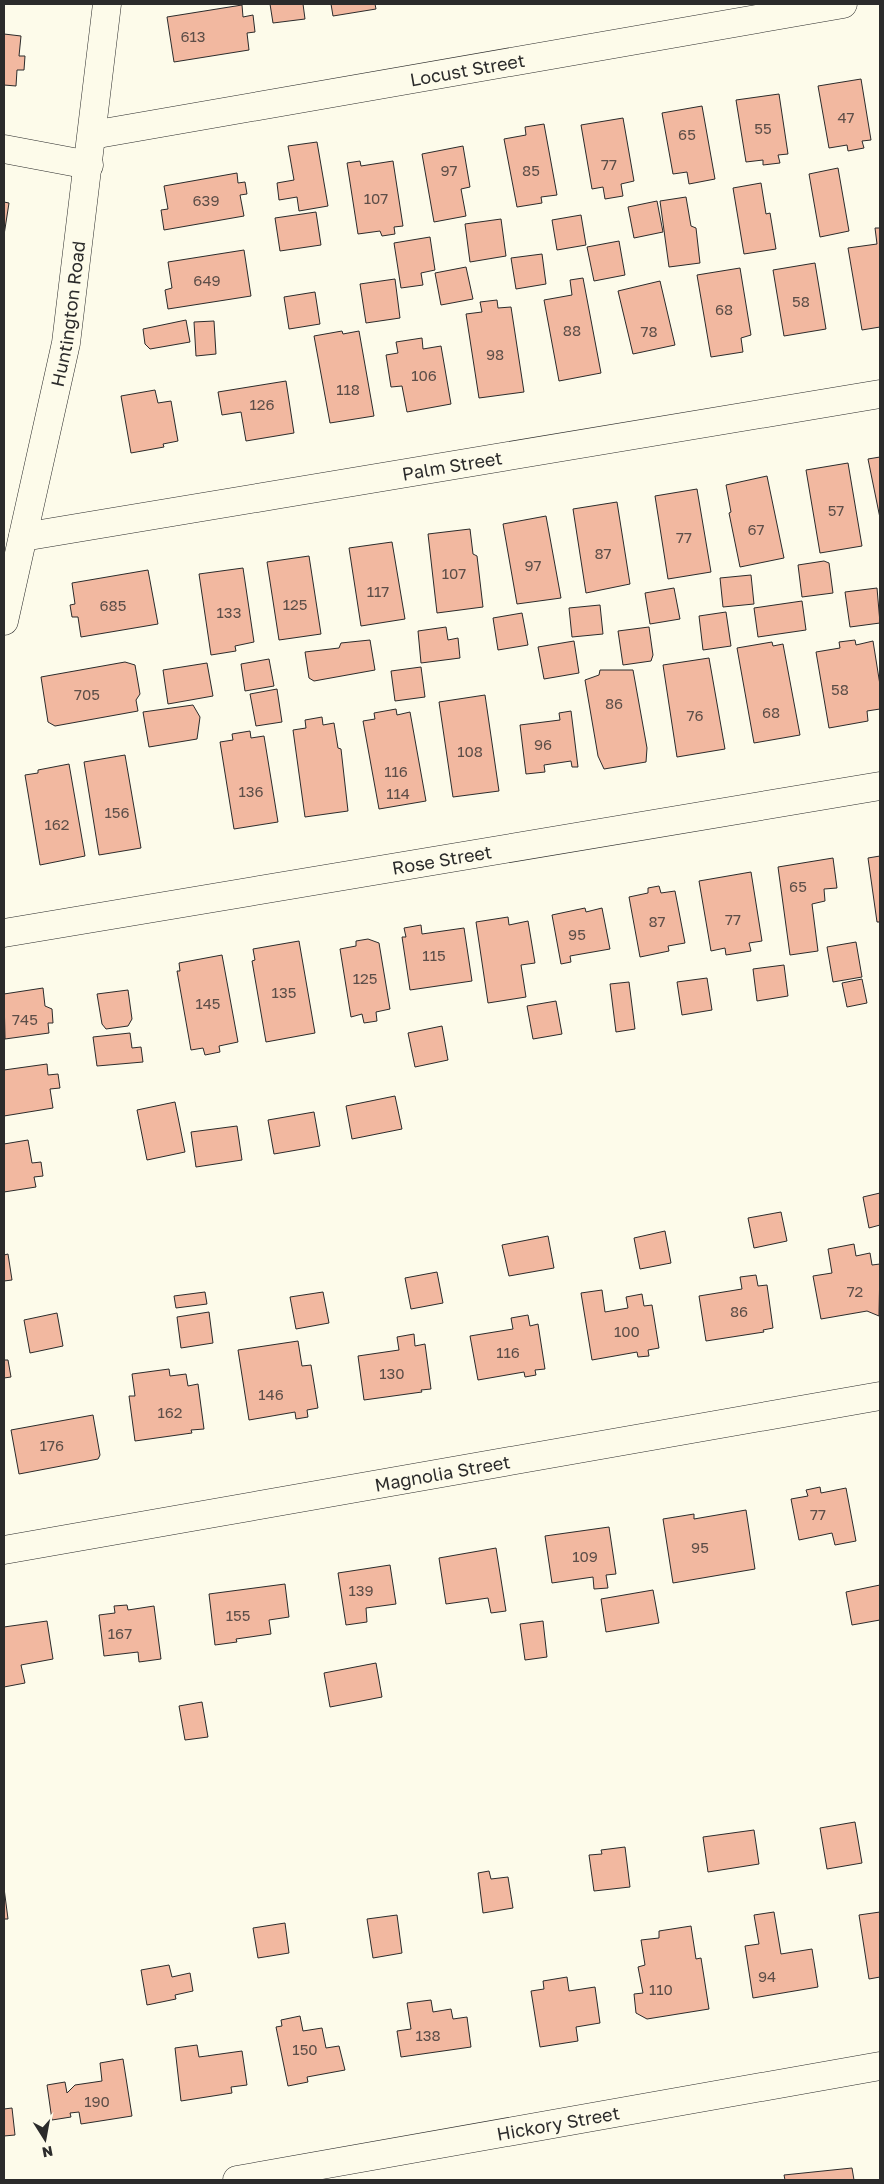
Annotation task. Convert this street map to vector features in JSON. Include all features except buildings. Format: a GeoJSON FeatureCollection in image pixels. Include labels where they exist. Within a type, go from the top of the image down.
{"type":"FeatureCollection","features":[{"type":"Feature","properties":{"kind":"street","name":"Huntington Road"},"geometry":{"type":"LineString","coordinates":[[4,621],[66,342],[107,4]]}},
{"type":"Feature","properties":{"kind":"street","name":"Locust Street"},"geometry":{"type":"LineString","coordinates":[[92,135],[843,4]]}},
{"type":"Feature","properties":{"kind":"street"},"geometry":{"type":"LineString","coordinates":[[4,149],[88,165]]}},
{"type":"Feature","properties":{"kind":"street","name":"Palm Street"},"geometry":{"type":"LineString","coordinates":[[23,537],[880,394]]}},
{"type":"Feature","properties":{"kind":"street","name":"Rose Street"},"geometry":{"type":"LineString","coordinates":[[4,932],[880,786]]}},
{"type":"Feature","properties":{"kind":"street","name":"Magnolia Street"},"geometry":{"type":"LineString","coordinates":[[4,1550],[880,1396]]}},
{"type":"Feature","properties":{"kind":"street","name":"Hickory Street"},"geometry":{"type":"LineString","coordinates":[[237,2180],[880,2066]]}}]}
